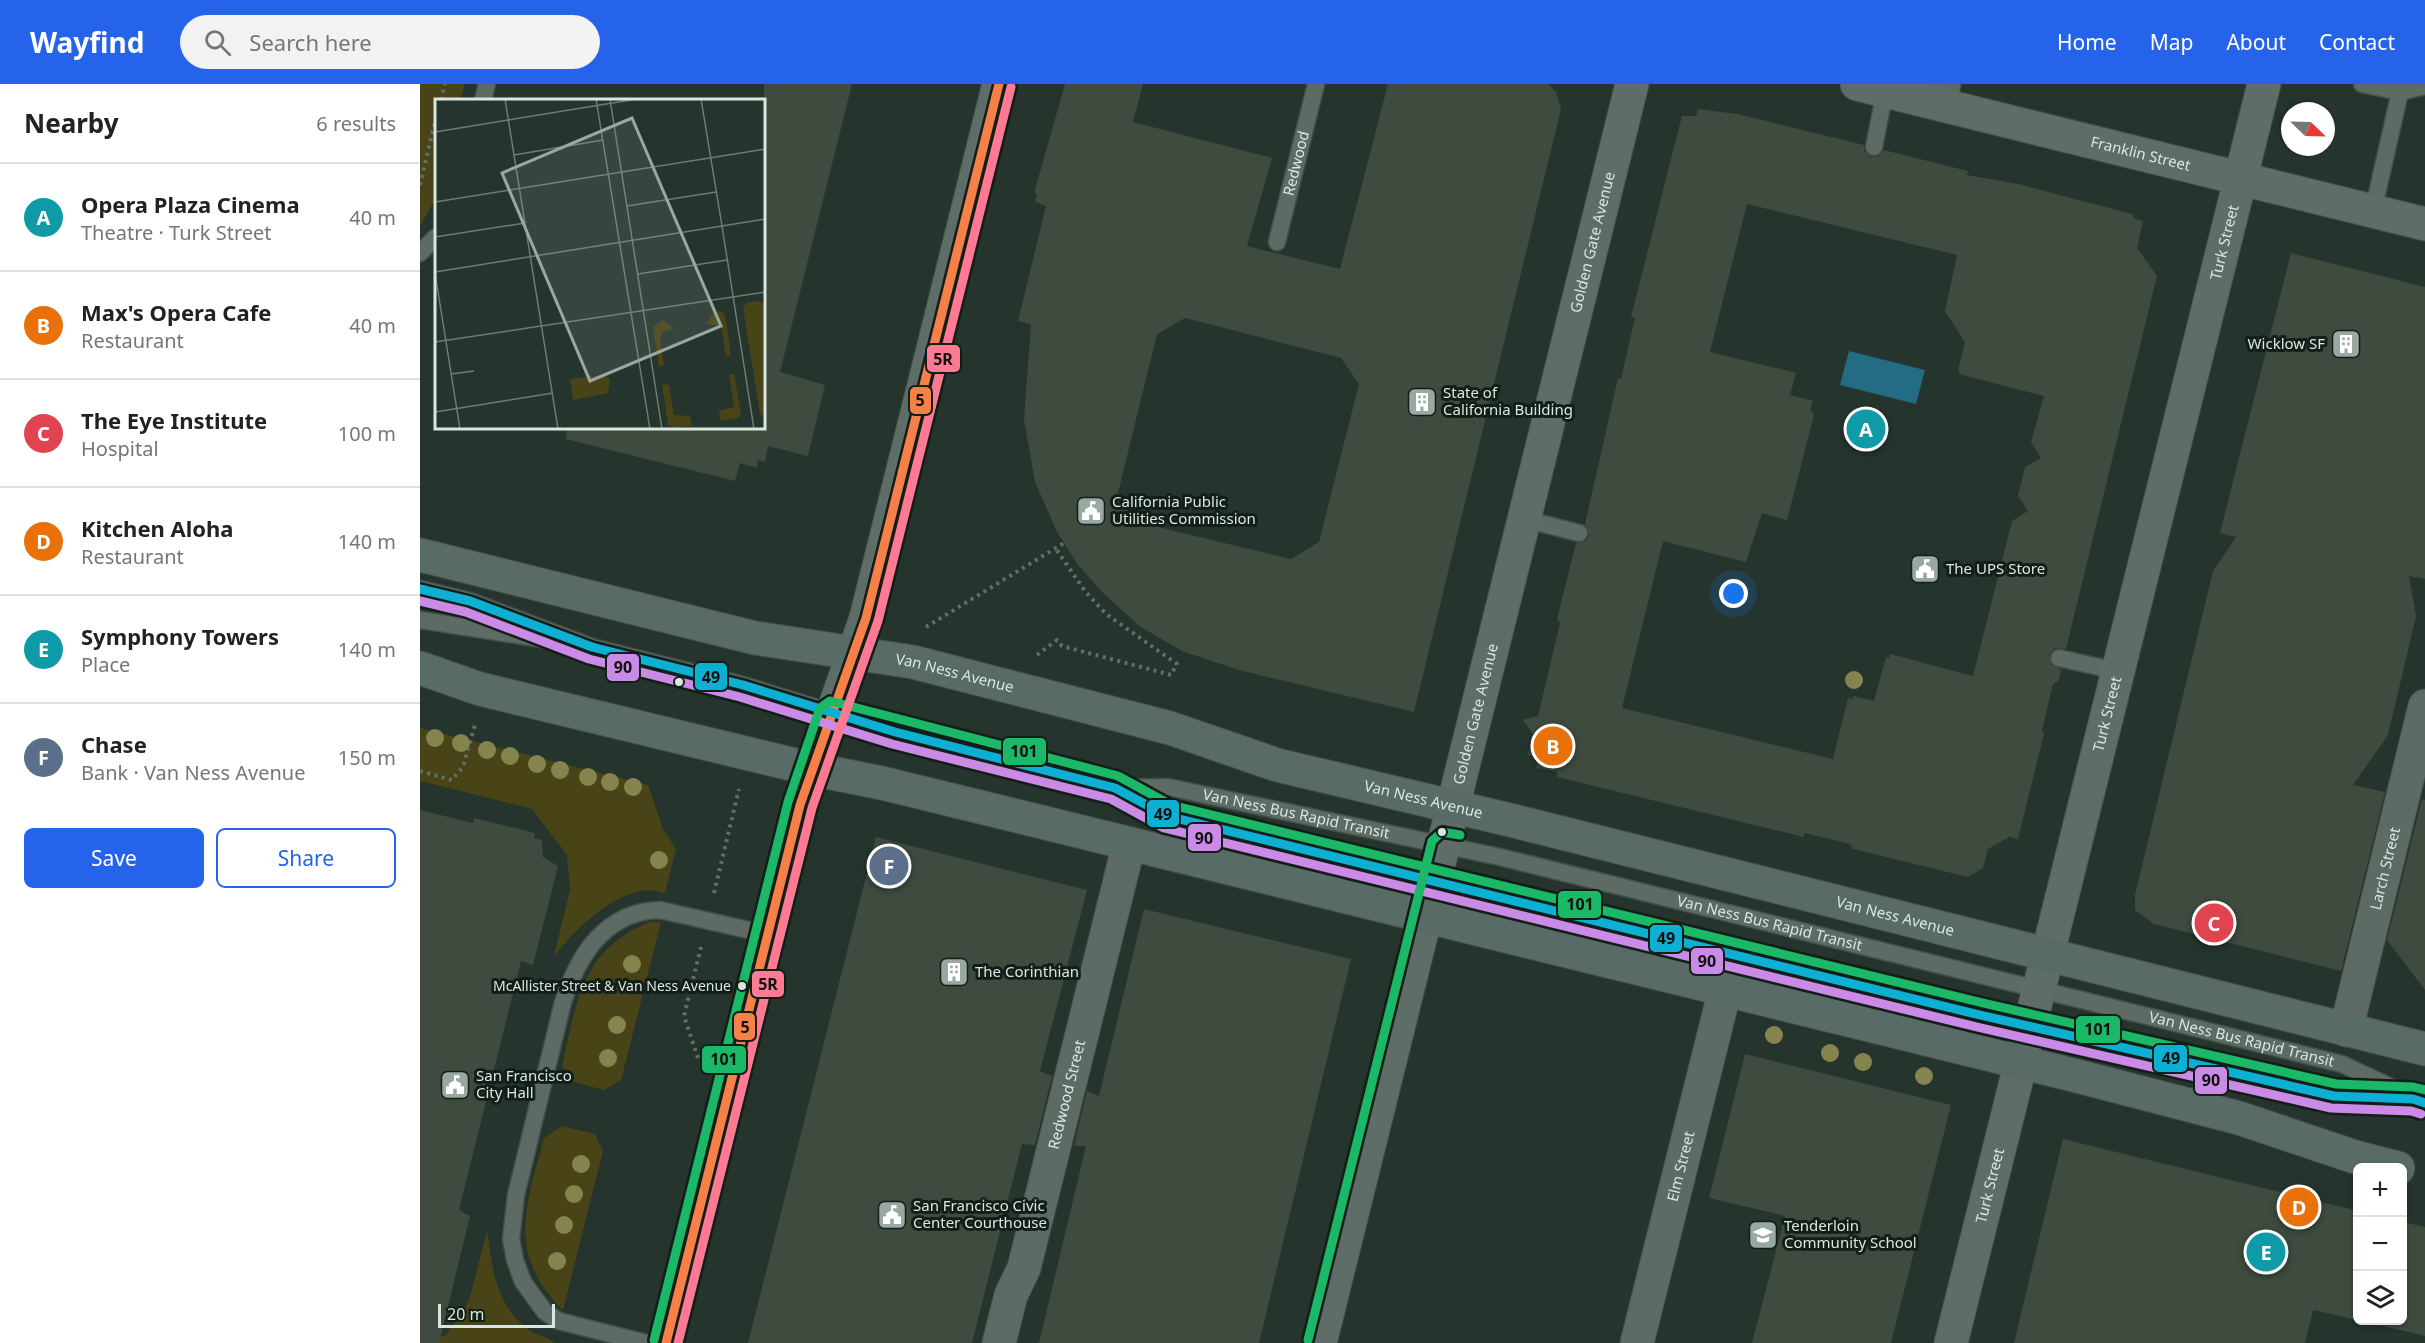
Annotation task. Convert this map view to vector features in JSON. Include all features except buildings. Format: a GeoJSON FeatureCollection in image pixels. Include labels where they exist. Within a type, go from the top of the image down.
{"type":"FeatureCollection","features":[{"type":"Feature","properties":{"kind":"highway","name":"Van Ness Avenue"},"geometry":{"type":"LineString","coordinates":[[420,555],[755,638],[854,651],[913,662],[1158,725],[1278,765],[2425,1049]]}},
{"type":"Feature","properties":{"kind":"highway"},"geometry":{"type":"LineString","coordinates":[[420,668],[480,689],[812,769],[882,783],[2020,1062],[2239,1118],[2380,1163]]}},
{"type":"Feature","properties":{"kind":"highway"},"geometry":{"type":"LineString","coordinates":[[2407,1170],[2425,1174]]}},
{"type":"Feature","properties":{"kind":"main road"},"geometry":{"type":"LineString","coordinates":[[666,1343],[766,934],[812,769],[866,618],[999,84]]}},
{"type":"Feature","properties":{"kind":"main road","name":"Golden Gate Avenue"},"geometry":{"type":"LineString","coordinates":[[1320,1343],[1632,84]]}},
{"type":"Feature","properties":{"kind":"main road","name":"Turk Street"},"geometry":{"type":"LineString","coordinates":[[1951,1343],[2264,84]]}},
{"type":"Feature","properties":{"kind":"main road","name":"Franklin Street"},"geometry":{"type":"LineString","coordinates":[[1871,88],[1942,94],[2240,178],[2425,224]]}},
{"type":"Feature","properties":{"kind":"street","name":"Larch Street"},"geometry":{"type":"LineString","coordinates":[[2346,1030],[2425,706]]}},
{"type":"Feature","properties":{"kind":"street","name":"Redwood Street"},"geometry":{"type":"LineString","coordinates":[[999,1343],[1011,1295],[1024,1268],[1129,844]]}},
{"type":"Feature","properties":{"kind":"street","name":"Elm Street"},"geometry":{"type":"LineString","coordinates":[[1637,1343],[1725,990]]}},
{"type":"Feature","properties":{"kind":"lane"},"geometry":{"type":"LineString","coordinates":[[483,99],[488,84]]}},
{"type":"Feature","properties":{"kind":"lane","name":"Redwood"},"geometry":{"type":"LineString","coordinates":[[1277,242],[1316,84]]}},
{"type":"Feature","properties":{"kind":"lane"},"geometry":{"type":"LineString","coordinates":[[2362,84],[2400,92],[2425,86]]}},
{"type":"Feature","properties":{"kind":"lane"},"geometry":{"type":"LineString","coordinates":[[1871,88],[1874,147]]}},
{"type":"Feature","properties":{"kind":"lane"},"geometry":{"type":"LineString","coordinates":[[2373,211],[2400,92]]}},
{"type":"Feature","properties":{"kind":"lane"},"geometry":{"type":"LineString","coordinates":[[420,253],[435,238]]}},
{"type":"Feature","properties":{"kind":"lane"},"geometry":{"type":"LineString","coordinates":[[1524,519],[1579,533]]}},
{"type":"Feature","properties":{"kind":"lane","name":"Van Ness Bus Rapid Transit"},"geometry":{"type":"LineString","coordinates":[[420,589],[470,601],[592,647]]}},
{"type":"Feature","properties":{"kind":"lane","name":"Van Ness Bus Rapid Transit"},"geometry":{"type":"LineString","coordinates":[[420,620],[592,647],[743,686],[895,732],[1115,788],[1167,816],[2029,1026],[2334,1096],[2419,1101]]}},
{"type":"Feature","properties":{"kind":"lane"},"geometry":{"type":"LineString","coordinates":[[2060,658],[2117,671]]}},
{"type":"Feature","properties":{"kind":"lane","name":"Van Ness Bus Rapid Transit"},"geometry":{"type":"LineString","coordinates":[[1115,788],[1168,787],[1444,844],[2342,1064],[2419,1101]]}},
{"type":"Feature","properties":{"kind":"lane"},"geometry":{"type":"LineString","coordinates":[[646,1343],[559,1321],[545,1312],[523,1282],[515,1260],[512,1239],[516,1195],[564,1002],[570,982],[589,946],[604,930],[621,918],[642,910],[660,910],[766,934]]}},
{"type":"Feature","properties":{"kind":"path"},"geometry":{"type":"LineString","coordinates":[[441,99],[445,84]]}},
{"type":"Feature","properties":{"kind":"path"},"geometry":{"type":"LineString","coordinates":[[420,185],[435,121]]}},
{"type":"Feature","properties":{"kind":"path"},"geometry":{"type":"LineString","coordinates":[[920,631],[1064,543]]}},
{"type":"Feature","properties":{"kind":"path"},"geometry":{"type":"LineString","coordinates":[[1032,659],[1057,640],[1062,646],[1171,675],[1177,664],[1106,614],[1085,591],[1056,549]]}},
{"type":"Feature","properties":{"kind":"path"},"geometry":{"type":"LineString","coordinates":[[420,771],[452,780],[463,767],[475,724]]}},
{"type":"Feature","properties":{"kind":"shaded area"},"geometry":{"type":"Polygon","coordinates":[[[420,84],[465,84],[461,99],[435,99],[435,200],[420,226],[420,84]]]}},
{"type":"Feature","properties":{"kind":"shaded area"},"geometry":{"type":"Polygon","coordinates":[[[420,728],[648,785],[663,829],[676,849],[665,893],[644,890],[616,900],[593,916],[554,956],[570,890],[567,855],[532,809],[420,781],[420,728]]]}},
{"type":"Feature","properties":{"kind":"shaded area"},"geometry":{"type":"Polygon","coordinates":[[[650,922],[661,922],[621,1080],[604,1090],[574,1082],[562,1066],[572,1020],[586,980],[609,947],[650,922]]]}},
{"type":"Feature","properties":{"kind":"shaded area"},"geometry":{"type":"Polygon","coordinates":[[[562,1126],[595,1134],[603,1151],[563,1310],[545,1289],[533,1269],[527,1249],[525,1229],[531,1186],[544,1138],[562,1126]]]}},
{"type":"Feature","properties":{"kind":"shaded area"},"geometry":{"type":"Polygon","coordinates":[[[487,1231],[494,1273],[509,1310],[530,1331],[554,1343],[424,1343],[446,1335],[469,1301],[487,1231]]]}},
{"type":"Feature","properties":{"kind":"water"},"geometry":{"type":"Polygon","coordinates":[[[1849,351],[1925,370],[1916,404],[1840,385],[1849,351]]]}},
{"type":"Feature","properties":{"kind":"transit line","name":"5"},"geometry":{"type":"LineString","coordinates":[[666,1343],[800,805],[866,618],[999,84]]}},
{"type":"Feature","properties":{"kind":"transit line","name":"5R"},"geometry":{"type":"LineString","coordinates":[[678,1343],[812,808],[878,621],[1011,87]]}},
{"type":"Feature","properties":{"kind":"transit line","name":"49"},"geometry":{"type":"LineString","coordinates":[[420,589],[470,601],[592,647],[743,685],[895,732],[1115,788],[1167,816],[1980,1015],[2334,1096],[2413,1099],[2425,1103]]}},
{"type":"Feature","properties":{"kind":"transit line","name":"90"},"geometry":{"type":"LineString","coordinates":[[420,601],[466,612],[589,659],[740,697],[892,744],[1111,799],[1164,828],[1977,1027],[2331,1108],[2411,1111],[2421,1114]]}},
{"type":"Feature","properties":{"kind":"transit line","name":"101"},"geometry":{"type":"LineString","coordinates":[[654,1340],[788,802],[820,708],[830,701],[1118,776],[1171,805],[1983,1003],[2336,1084],[2413,1087],[2425,1090]]}},
{"type":"Feature","properties":{"kind":"transit line","name":"101"},"geometry":{"type":"LineString","coordinates":[[1308,1340],[1432,841],[1442,832],[1460,835]]}},
{"type":"Feature","properties":{"kind":"place","name":"Wicklow SF"},"geometry":{"type":"Point","coordinates":[2346,344]}},
{"type":"Feature","properties":{"kind":"place","name":"State of California Building"},"geometry":{"type":"Point","coordinates":[1422,402]}},
{"type":"Feature","properties":{"kind":"place","name":"Opera Plaza Cinema"},"geometry":{"type":"Point","coordinates":[1866,429]}},
{"type":"Feature","properties":{"kind":"place","name":"California Public Utilities Commission"},"geometry":{"type":"Point","coordinates":[1091,511]}},
{"type":"Feature","properties":{"kind":"place","name":"The UPS Store"},"geometry":{"type":"Point","coordinates":[1925,569]}},
{"type":"Feature","properties":{"kind":"place","name":"Max's Opera Cafe"},"geometry":{"type":"Point","coordinates":[1553,746]}},
{"type":"Feature","properties":{"kind":"place","name":"Chase"},"geometry":{"type":"Point","coordinates":[889,866]}},
{"type":"Feature","properties":{"kind":"place","name":"The Eye Institute"},"geometry":{"type":"Point","coordinates":[2214,923]}},
{"type":"Feature","properties":{"kind":"place","name":"The Corinthian"},"geometry":{"type":"Point","coordinates":[954,972]}},
{"type":"Feature","properties":{"kind":"place","name":"McAllister Street & Van Ness Avenue"},"geometry":{"type":"Point","coordinates":[742,986]}},
{"type":"Feature","properties":{"kind":"place","name":"San Francisco City Hall"},"geometry":{"type":"Point","coordinates":[455,1085]}},
{"type":"Feature","properties":{"kind":"place","name":"Kitchen Aloha"},"geometry":{"type":"Point","coordinates":[2299,1207]}},
{"type":"Feature","properties":{"kind":"place","name":"San Francisco Civic Center Courthouse"},"geometry":{"type":"Point","coordinates":[892,1215]}},
{"type":"Feature","properties":{"kind":"place","name":"Tenderloin Community School"},"geometry":{"type":"Point","coordinates":[1763,1235]}},
{"type":"Feature","properties":{"kind":"place","name":"Symphony Towers"},"geometry":{"type":"Point","coordinates":[2266,1252]}}]}
